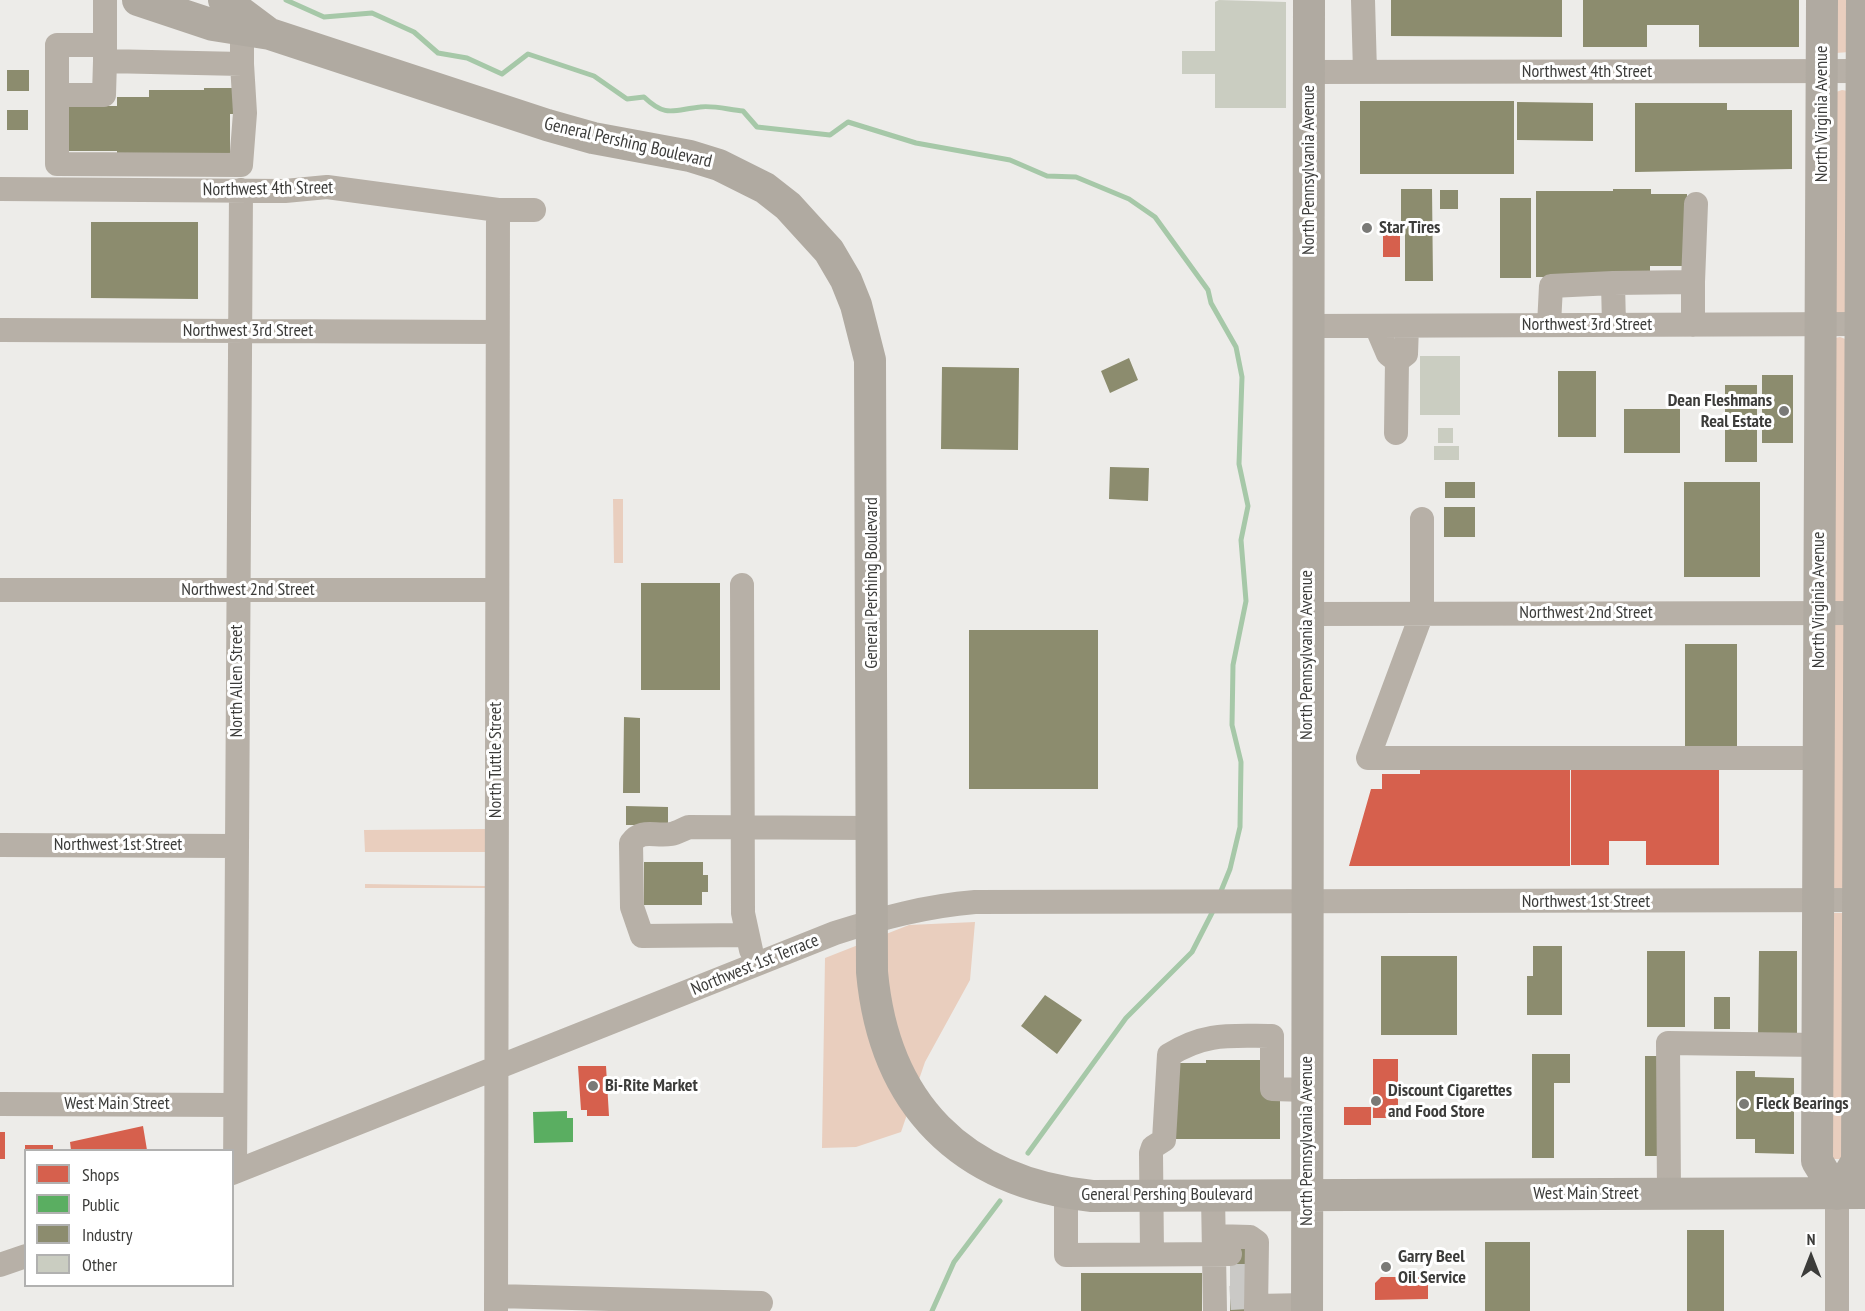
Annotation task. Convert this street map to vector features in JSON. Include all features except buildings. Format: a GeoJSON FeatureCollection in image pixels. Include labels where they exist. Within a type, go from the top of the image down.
{"type":"FeatureCollection","features":[{"type":"Feature","properties":{"kind":"main road","name":"General Pershing Boulevard"},"geometry":{"type":"LineString","coordinates":[[138,0],[213,26],[256,32],[547,125],[719,165],[765,188],[788,206],[829,251],[846,280],[856,305],[870,360],[872,921],[875,1006],[895,1069],[910,1095],[951,1141],[972,1157],[1018,1181],[1066,1193],[1151,1196],[1307,1195]]}},
{"type":"Feature","properties":{"kind":"main road","name":"General Pershing Boulevard"},"geometry":{"type":"LineString","coordinates":[[224,0],[256,32]]}},
{"type":"Feature","properties":{"kind":"main road","name":"North Pennsylvania Avenue"},"geometry":{"type":"LineString","coordinates":[[1307,1308],[1309,0]]}},
{"type":"Feature","properties":{"kind":"main road","name":"North Virginia Avenue"},"geometry":{"type":"LineString","coordinates":[[1822,0],[1817,1161],[1851,1194]]}},
{"type":"Feature","properties":{"kind":"main road"},"geometry":{"type":"LineString","coordinates":[[1851,1194],[1857,1161],[1861,1046],[1862,0]]}},
{"type":"Feature","properties":{"kind":"main road","name":"West Main Street"},"geometry":{"type":"LineString","coordinates":[[1307,1195],[1851,1194]]}},
{"type":"Feature","properties":{"kind":"street"},"geometry":{"type":"LineString","coordinates":[[57,95],[104,95],[105,0]]}},
{"type":"Feature","properties":{"kind":"street"},"geometry":{"type":"LineString","coordinates":[[1363,0],[1365,72]]}},
{"type":"Feature","properties":{"kind":"street"},"geometry":{"type":"LineString","coordinates":[[242,64],[105,53],[57,45],[57,164],[242,165],[245,113],[242,64],[256,32]]}},
{"type":"Feature","properties":{"kind":"street","name":"Northwest 4th Street"},"geometry":{"type":"LineString","coordinates":[[1309,72],[1863,71]]}},
{"type":"Feature","properties":{"kind":"street","name":"Northwest 4th Street"},"geometry":{"type":"LineString","coordinates":[[0,189],[285,191],[327,187],[498,210],[534,210]]}},
{"type":"Feature","properties":{"kind":"street","name":"North Allen Street"},"geometry":{"type":"LineString","coordinates":[[234,1173],[241,190]]}},
{"type":"Feature","properties":{"kind":"street"},"geometry":{"type":"LineString","coordinates":[[1693,325],[1696,204]]}},
{"type":"Feature","properties":{"kind":"street","name":"North Tuttle Street"},"geometry":{"type":"LineString","coordinates":[[496,1304],[498,210]]}},
{"type":"Feature","properties":{"kind":"street"},"geometry":{"type":"LineString","coordinates":[[1549,325],[1551,285],[1693,282]]}},
{"type":"Feature","properties":{"kind":"street"},"geometry":{"type":"LineString","coordinates":[[1613,283],[1614,325]]}},
{"type":"Feature","properties":{"kind":"street","name":"Northwest 3rd Street"},"geometry":{"type":"LineString","coordinates":[[1308,326],[1863,324]]}},
{"type":"Feature","properties":{"kind":"street"},"geometry":{"type":"LineString","coordinates":[[1376,326],[1388,354],[1397,361]]}},
{"type":"Feature","properties":{"kind":"street"},"geometry":{"type":"LineString","coordinates":[[1397,361],[1406,354],[1407,326]]}},
{"type":"Feature","properties":{"kind":"street","name":"Northwest 3rd Street"},"geometry":{"type":"LineString","coordinates":[[0,330],[497,332]]}},
{"type":"Feature","properties":{"kind":"street"},"geometry":{"type":"LineString","coordinates":[[1396,433],[1397,361]]}},
{"type":"Feature","properties":{"kind":"street"},"geometry":{"type":"LineString","coordinates":[[1422,519],[1422,613],[1368,758],[1819,758]]}},
{"type":"Feature","properties":{"kind":"street"},"geometry":{"type":"LineString","coordinates":[[742,585],[743,913],[756,964]]}},
{"type":"Feature","properties":{"kind":"street","name":"Northwest 2nd Street"},"geometry":{"type":"LineString","coordinates":[[0,590],[496,590]]}},
{"type":"Feature","properties":{"kind":"street","name":"Northwest 2nd Street"},"geometry":{"type":"LineString","coordinates":[[1307,614],[1862,613]]}},
{"type":"Feature","properties":{"kind":"street"},"geometry":{"type":"LineString","coordinates":[[747,935],[642,936],[632,907],[631,843],[636,836],[644,833],[671,834],[689,826],[872,828]]}},
{"type":"Feature","properties":{"kind":"street","name":"Northwest 1st Street"},"geometry":{"type":"LineString","coordinates":[[0,845],[235,846]]}},
{"type":"Feature","properties":{"kind":"street","name":"Northwest 1st Street"},"geometry":{"type":"LineString","coordinates":[[1307,903],[1862,900]]}},
{"type":"Feature","properties":{"kind":"street","name":"Northwest 1st Terrace"},"geometry":{"type":"LineString","coordinates":[[234,1173],[756,964],[872,921],[939,905],[975,903],[1307,903]]}},
{"type":"Feature","properties":{"kind":"street"},"geometry":{"type":"LineString","coordinates":[[1152,1254],[1151,1153],[1153,1147],[1164,1140],[1169,1055],[1207,1036],[1272,1036],[1272,1089],[1307,1090]]}},
{"type":"Feature","properties":{"kind":"street"},"geometry":{"type":"LineString","coordinates":[[1669,1194],[1668,1043],[1818,1045]]}},
{"type":"Feature","properties":{"kind":"street","name":"West Main Street"},"geometry":{"type":"LineString","coordinates":[[0,1104],[234,1105]]}},
{"type":"Feature","properties":{"kind":"street"},"geometry":{"type":"LineString","coordinates":[[1066,1193],[1066,1255],[1152,1254],[1237,1279],[1307,1308]]}},
{"type":"Feature","properties":{"kind":"street"},"geometry":{"type":"LineString","coordinates":[[1837,1311],[1851,1194]]}},
{"type":"Feature","properties":{"kind":"street"},"geometry":{"type":"LineString","coordinates":[[1213,1196],[1237,1279]]}},
{"type":"Feature","properties":{"kind":"street"},"geometry":{"type":"LineString","coordinates":[[0,1265],[24,1257]]}},
{"type":"Feature","properties":{"kind":"street"},"geometry":{"type":"LineString","coordinates":[[496,1304],[761,1303]]}},
{"type":"Feature","properties":{"kind":"shaded area"},"geometry":{"type":"Polygon","coordinates":[[[1831,0],[1855,0],[1849,52],[1836,53],[1831,0]]]}},
{"type":"Feature","properties":{"kind":"shaded area"},"geometry":{"type":"Polygon","coordinates":[[[1848,91],[1848,315],[1831,314],[1836,92],[1848,91]]]}},
{"type":"Feature","properties":{"kind":"shaded area"},"geometry":{"type":"Polygon","coordinates":[[[1835,338],[1848,340],[1847,602],[1830,602],[1835,338]]]}},
{"type":"Feature","properties":{"kind":"shaded area"},"geometry":{"type":"Polygon","coordinates":[[[613,499],[623,499],[623,563],[614,563],[613,499]]]}},
{"type":"Feature","properties":{"kind":"shaded area"},"geometry":{"type":"Polygon","coordinates":[[[1848,623],[1851,887],[1830,890],[1830,624],[1848,623]]]}},
{"type":"Feature","properties":{"kind":"shaded area"},"geometry":{"type":"Polygon","coordinates":[[[486,829],[485,852],[365,852],[364,830],[486,829]]]}},
{"type":"Feature","properties":{"kind":"shaded area"},"geometry":{"type":"Polygon","coordinates":[[[365,884],[485,886],[485,888],[365,888],[365,884]]]}},
{"type":"Feature","properties":{"kind":"shaded area"},"geometry":{"type":"Polygon","coordinates":[[[1829,913],[1848,913],[1846,1159],[1827,1159],[1829,913]]]}},
{"type":"Feature","properties":{"kind":"shaded area"},"geometry":{"type":"Polygon","coordinates":[[[975,922],[970,980],[925,1062],[901,1132],[856,1147],[822,1148],[825,958],[909,925],[975,922]]]}},
{"type":"Feature","properties":{"kind":"waterway"},"geometry":{"type":"LineString","coordinates":[[286,0],[324,17],[372,13],[414,32],[438,53],[467,58],[502,74],[528,54],[594,76],[627,99],[644,97],[664,110],[716,107],[743,111],[757,127],[830,135],[848,122],[916,143],[1010,160],[1047,176],[1076,177],[1129,199],[1155,217],[1208,290],[1211,303],[1236,347],[1242,377],[1239,464],[1248,506],[1241,540],[1246,601],[1233,665],[1232,725],[1241,762],[1240,827],[1230,869],[1219,896]]}},
{"type":"Feature","properties":{"kind":"waterway"},"geometry":{"type":"LineString","coordinates":[[1028,1153],[1126,1018],[1192,952],[1215,907]]}},
{"type":"Feature","properties":{"kind":"waterway"},"geometry":{"type":"LineString","coordinates":[[932,1311],[954,1262],[1000,1201]]}},
{"type":"Feature","properties":{"kind":"tunnel"},"geometry":{"type":"LineString","coordinates":[[1230,1276],[1248,1276]]}},
{"type":"Feature","properties":{"kind":"tunnel"},"geometry":{"type":"LineString","coordinates":[[1230,1298],[1248,1297]]}},
{"type":"Feature","properties":{"kind":"place","name":"Star Tires"},"geometry":{"type":"Point","coordinates":[1367,228]}},
{"type":"Feature","properties":{"kind":"place","name":"Dean Fleshmans Real Estate"},"geometry":{"type":"Point","coordinates":[1784,411]}},
{"type":"Feature","properties":{"kind":"place","name":"Bi-Rite Market"},"geometry":{"type":"Point","coordinates":[593,1086]}},
{"type":"Feature","properties":{"kind":"place","name":"Discount Cigarettes and Food Store"},"geometry":{"type":"Point","coordinates":[1376,1101]}},
{"type":"Feature","properties":{"kind":"place","name":"Fleck Bearings"},"geometry":{"type":"Point","coordinates":[1744,1104]}},
{"type":"Feature","properties":{"kind":"place","name":"Garry Beel Oil Service"},"geometry":{"type":"Point","coordinates":[1386,1267]}}]}
